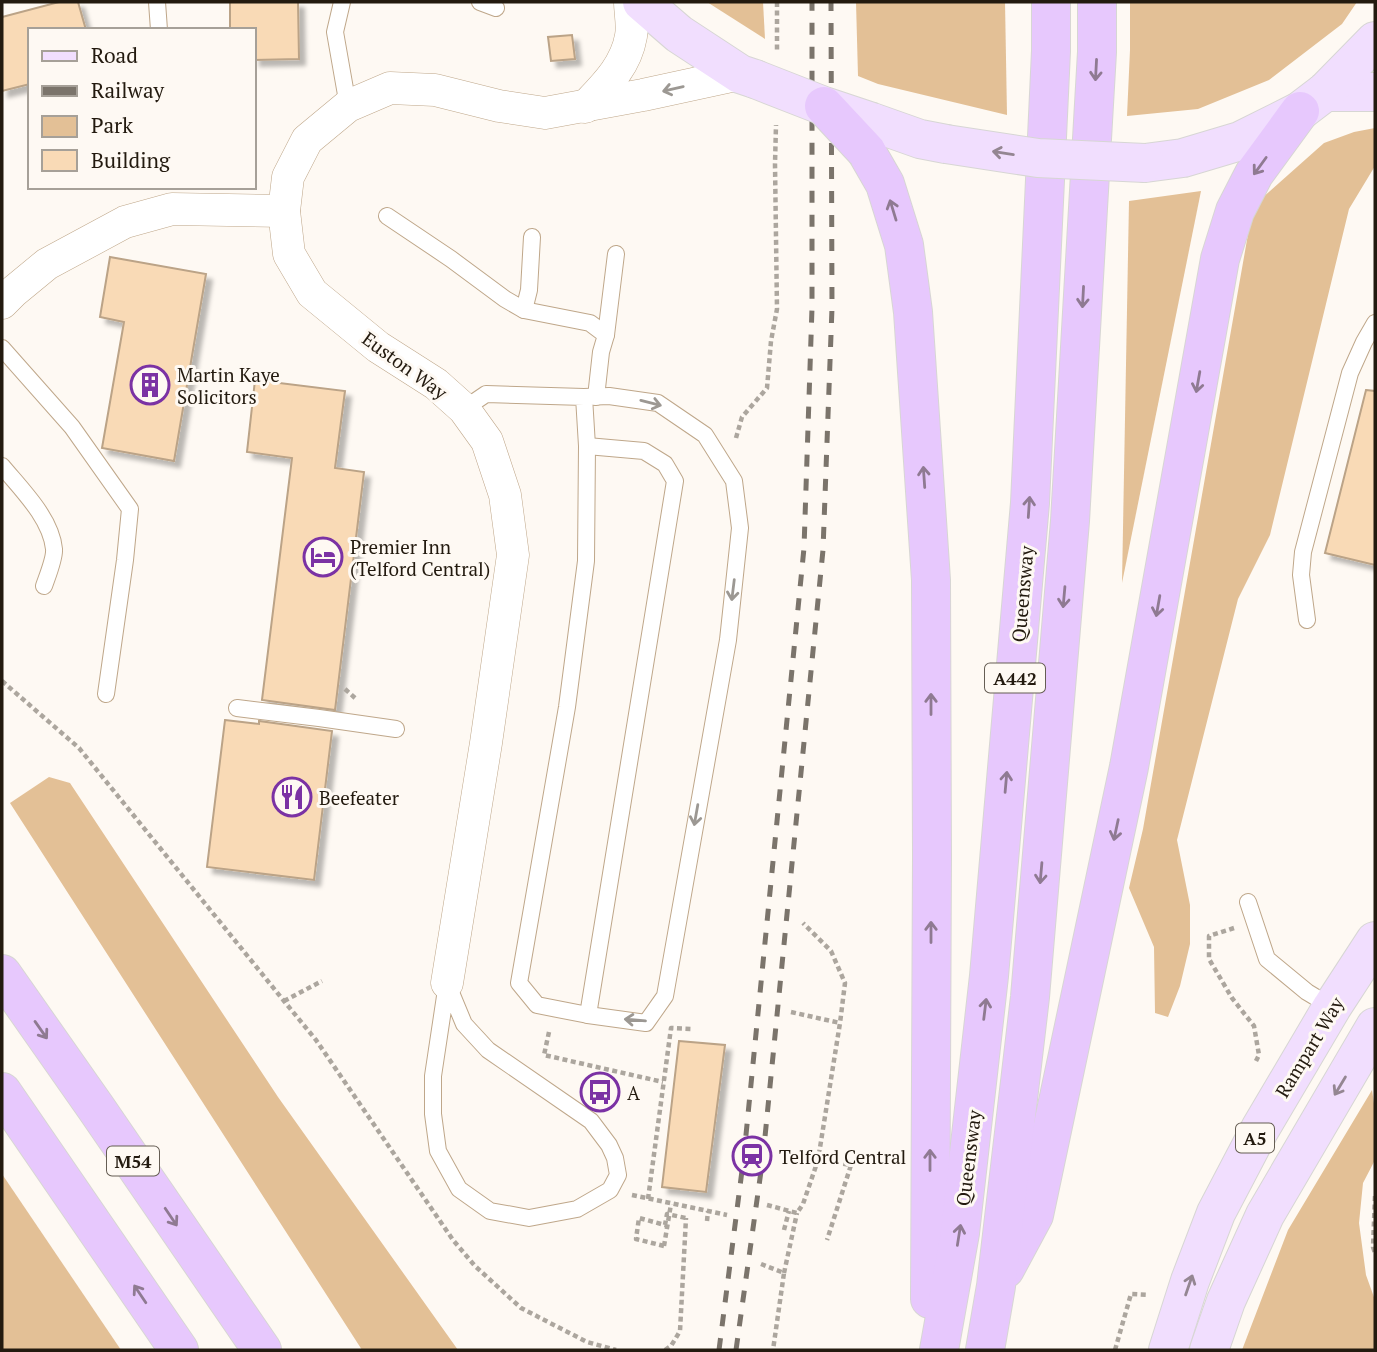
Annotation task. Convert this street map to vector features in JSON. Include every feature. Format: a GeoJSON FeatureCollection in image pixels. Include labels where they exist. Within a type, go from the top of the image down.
{"type":"FeatureCollection","features":[{"type":"Feature","properties":{"kind":"highway","name":"Queensway"},"geometry":{"type":"LineString","coordinates":[[936,1350],[960,1233],[988,989],[1030,503],[1051,2]]}},
{"type":"Feature","properties":{"kind":"highway","name":"A442"},"geometry":{"type":"LineString","coordinates":[[985,1350],[996,1286],[1030,997],[1069,534],[1096,66],[1097,2]]}},
{"type":"Feature","properties":{"kind":"highway","name":"A442"},"geometry":{"type":"LineString","coordinates":[[996,1286],[1034,1215],[1129,767],[1220,259],[1235,211],[1254,174],[1313,102]]}},
{"type":"Feature","properties":{"kind":"highway","name":"A442"},"geometry":{"type":"LineString","coordinates":[[824,106],[869,136],[904,245],[913,313],[931,580],[930,1312],[936,1350]]}},
{"type":"Feature","properties":{"kind":"highway","name":"M54"},"geometry":{"type":"LineString","coordinates":[[2,974],[262,1350]]}},
{"type":"Feature","properties":{"kind":"highway"},"geometry":{"type":"LineString","coordinates":[[2,1092],[179,1350]]}},
{"type":"Feature","properties":{"kind":"main road"},"geometry":{"type":"LineString","coordinates":[[642,2],[679,34],[757,70],[824,106]]}},
{"type":"Feature","properties":{"kind":"main road"},"geometry":{"type":"LineString","coordinates":[[869,136],[920,139],[1038,158],[1145,163],[1184,158],[1240,141],[1313,102],[1375,41]]}},
{"type":"Feature","properties":{"kind":"main road"},"geometry":{"type":"LineString","coordinates":[[1313,102],[1375,92]]}},
{"type":"Feature","properties":{"kind":"main road","name":"Rampart Way"},"geometry":{"type":"LineString","coordinates":[[1168,1350],[1216,1213],[1260,1129],[1332,1007],[1375,941]]}},
{"type":"Feature","properties":{"kind":"main road","name":"A5"},"geometry":{"type":"LineString","coordinates":[[1209,1350],[1226,1301],[1265,1214],[1375,1027]]}},
{"type":"Feature","properties":{"kind":"street"},"geometry":{"type":"LineString","coordinates":[[585,107],[615,75],[625,55],[631,34],[630,2]]}},
{"type":"Feature","properties":{"kind":"street","name":"Euston Way"},"geometry":{"type":"LineString","coordinates":[[447,983],[513,555],[505,495],[487,441],[464,409],[436,384],[378,347],[312,293],[289,254],[284,211],[288,177],[307,141],[348,106],[390,88],[435,90],[499,106],[545,113],[757,70]]}},
{"type":"Feature","properties":{"kind":"street"},"geometry":{"type":"LineString","coordinates":[[5,292],[47,264],[94,238],[125,222],[171,204],[284,211]]}},
{"type":"Feature","properties":{"kind":"lane"},"geometry":{"type":"LineString","coordinates":[[157,2],[159,28]]}},
{"type":"Feature","properties":{"kind":"lane"},"geometry":{"type":"LineString","coordinates":[[342,2],[335,32],[348,106]]}},
{"type":"Feature","properties":{"kind":"lane"},"geometry":{"type":"LineString","coordinates":[[480,2],[496,8]]}},
{"type":"Feature","properties":{"kind":"lane"},"geometry":{"type":"LineString","coordinates":[[387,216],[524,310],[590,323],[606,334]]}},
{"type":"Feature","properties":{"kind":"lane"},"geometry":{"type":"LineString","coordinates":[[524,310],[529,290],[532,237]]}},
{"type":"Feature","properties":{"kind":"lane"},"geometry":{"type":"LineString","coordinates":[[464,409],[486,394],[590,397],[609,396],[658,403],[705,435],[734,481],[740,528],[728,640],[665,996],[646,1023],[537,1005],[519,983],[567,707],[586,561],[590,397],[606,334],[616,254]]}},
{"type":"Feature","properties":{"kind":"lane"},"geometry":{"type":"LineString","coordinates":[[1307,620],[1301,575],[1303,552],[1350,373],[1375,323]]}},
{"type":"Feature","properties":{"kind":"lane"},"geometry":{"type":"LineString","coordinates":[[2,348],[72,427],[130,509],[106,694]]}},
{"type":"Feature","properties":{"kind":"lane"},"geometry":{"type":"LineString","coordinates":[[587,446],[644,451],[665,464],[675,481],[588,1015]]}},
{"type":"Feature","properties":{"kind":"lane"},"geometry":{"type":"LineString","coordinates":[[2,467],[35,504],[46,524],[55,551],[44,586]]}},
{"type":"Feature","properties":{"kind":"lane"},"geometry":{"type":"LineString","coordinates":[[237,708],[396,729]]}},
{"type":"Feature","properties":{"kind":"lane"},"geometry":{"type":"LineString","coordinates":[[1248,902],[1267,959],[1307,992],[1332,1007]]}},
{"type":"Feature","properties":{"kind":"lane"},"geometry":{"type":"LineString","coordinates":[[447,983],[464,1024],[488,1050],[591,1121],[615,1158],[618,1175],[610,1190],[577,1209],[529,1218],[490,1211],[458,1189],[438,1152],[433,1114],[433,1076],[447,983]]}},
{"type":"Feature","properties":{"kind":"path"},"geometry":{"type":"LineString","coordinates":[[757,70],[777,2]]}},
{"type":"Feature","properties":{"kind":"path"},"geometry":{"type":"LineString","coordinates":[[733,446],[742,417],[767,388],[777,309],[776,124]]}},
{"type":"Feature","properties":{"kind":"path"},"geometry":{"type":"LineString","coordinates":[[2,681],[79,748],[316,1040],[453,1240],[475,1266],[521,1308],[587,1342],[616,1350]]}},
{"type":"Feature","properties":{"kind":"path"},"geometry":{"type":"LineString","coordinates":[[1254,920],[1209,936],[1209,959],[1232,998],[1254,1026],[1259,1055],[1254,1068]]}},
{"type":"Feature","properties":{"kind":"path"},"geometry":{"type":"LineString","coordinates":[[773,1350],[784,1273],[797,1213],[803,1204],[818,1160],[845,983],[831,951],[803,923]]}},
{"type":"Feature","properties":{"kind":"path"},"geometry":{"type":"LineString","coordinates":[[284,1001],[322,981]]}},
{"type":"Feature","properties":{"kind":"path"},"geometry":{"type":"LineString","coordinates":[[791,1012],[840,1023]]}},
{"type":"Feature","properties":{"kind":"path"},"geometry":{"type":"LineString","coordinates":[[648,1199],[671,1028],[693,1029]]}},
{"type":"Feature","properties":{"kind":"path"},"geometry":{"type":"LineString","coordinates":[[544,1055],[663,1082]]}},
{"type":"Feature","properties":{"kind":"path"},"geometry":{"type":"LineString","coordinates":[[818,1160],[851,1165],[827,1240]]}},
{"type":"Feature","properties":{"kind":"path"},"geometry":{"type":"LineString","coordinates":[[610,1190],[727,1215]]}},
{"type":"Feature","properties":{"kind":"path"},"geometry":{"type":"LineString","coordinates":[[1375,1196],[1375,1253]]}},
{"type":"Feature","properties":{"kind":"path"},"geometry":{"type":"LineString","coordinates":[[666,1350],[680,1331],[687,1218],[667,1214],[664,1225],[639,1218],[636,1239],[664,1246],[671,1204]]}},
{"type":"Feature","properties":{"kind":"path"},"geometry":{"type":"LineString","coordinates":[[767,1205],[797,1213]]}},
{"type":"Feature","properties":{"kind":"path"},"geometry":{"type":"LineString","coordinates":[[707,1221],[708,1211]]}},
{"type":"Feature","properties":{"kind":"path"},"geometry":{"type":"LineString","coordinates":[[783,1230],[789,1211]]}},
{"type":"Feature","properties":{"kind":"path"},"geometry":{"type":"LineString","coordinates":[[761,1264],[784,1273]]}},
{"type":"Feature","properties":{"kind":"green space"},"geometry":{"type":"Polygon","coordinates":[[[707,2],[763,2],[765,39],[707,2]]]}},
{"type":"Feature","properties":{"kind":"green space"},"geometry":{"type":"Polygon","coordinates":[[[856,2],[1005,2],[1007,115],[878,84],[858,76],[856,2]]]}},
{"type":"Feature","properties":{"kind":"green space"},"geometry":{"type":"Polygon","coordinates":[[[1130,2],[1357,2],[1342,24],[1269,80],[1198,109],[1127,116],[1130,2]]]}},
{"type":"Feature","properties":{"kind":"green space"},"geometry":{"type":"Polygon","coordinates":[[[1375,128],[1375,166],[1349,209],[1270,535],[1238,599],[1177,840],[1190,905],[1190,944],[1180,986],[1168,1017],[1155,1013],[1154,947],[1129,888],[1143,829],[1253,206],[1324,143],[1375,128]]]}},
{"type":"Feature","properties":{"kind":"green space"},"geometry":{"type":"Polygon","coordinates":[[[1201,191],[1122,583],[1129,201],[1201,191]]]}},
{"type":"Feature","properties":{"kind":"green space"},"geometry":{"type":"Polygon","coordinates":[[[49,777],[70,783],[278,1097],[458,1350],[362,1350],[10,803],[49,777]]]}},
{"type":"Feature","properties":{"kind":"green space"},"geometry":{"type":"Polygon","coordinates":[[[1372,1090],[1375,1110],[1375,1160],[1363,1183],[1359,1223],[1366,1275],[1375,1300],[1375,1350],[1242,1350],[1288,1230],[1372,1090]]]}},
{"type":"Feature","properties":{"kind":"green space"},"geometry":{"type":"Polygon","coordinates":[[[2,1174],[121,1350],[2,1350],[2,1174]]]}},
{"type":"Feature","properties":{"kind":"building"},"geometry":{"type":"Polygon","coordinates":[[[59,2],[78,2],[85,28],[28,28],[28,84],[2,91],[2,17],[59,2]]]}},
{"type":"Feature","properties":{"kind":"building"},"geometry":{"type":"Polygon","coordinates":[[[230,2],[298,2],[299,59],[256,60],[256,28],[230,28],[230,2]]]}},
{"type":"Feature","properties":{"kind":"building"},"geometry":{"type":"Polygon","coordinates":[[[572,35],[575,59],[551,61],[548,37],[572,35]]]}},
{"type":"Feature","properties":{"kind":"building","name":"Martin Kaye Solicitors"},"geometry":{"type":"Polygon","coordinates":[[[110,257],[206,274],[174,461],[102,448],[124,322],[100,317],[110,257]]]}},
{"type":"Feature","properties":{"kind":"building"},"geometry":{"type":"Polygon","coordinates":[[[255,380],[345,391],[335,468],[364,472],[335,710],[262,700],[292,458],[247,452],[255,380]]]}},
{"type":"Feature","properties":{"kind":"building"},"geometry":{"type":"Polygon","coordinates":[[[1366,390],[1375,391],[1375,565],[1325,553],[1366,390]]]}},
{"type":"Feature","properties":{"kind":"building"},"geometry":{"type":"Polygon","coordinates":[[[225,720],[259,724],[259,721],[332,731],[314,880],[207,867],[225,720]]]}},
{"type":"Feature","properties":{"kind":"building"},"geometry":{"type":"Polygon","coordinates":[[[679,1041],[725,1045],[706,1192],[662,1187],[679,1041]]]}},
{"type":"Feature","properties":{"kind":"railway"},"geometry":{"type":"LineString","coordinates":[[719,1350],[744,1155],[804,548],[812,308],[812,2]]}},
{"type":"Feature","properties":{"kind":"railway"},"geometry":{"type":"LineString","coordinates":[[736,1350],[763,1157],[823,550],[832,308],[831,2]]}},
{"type":"Feature","properties":{"kind":"place","name":"Martin Kaye Solicitors"},"geometry":{"type":"Point","coordinates":[150,385]}},
{"type":"Feature","properties":{"kind":"place","name":"Premier Inn (Telford Central)"},"geometry":{"type":"Point","coordinates":[323,557]}},
{"type":"Feature","properties":{"kind":"place","name":"Beefeater"},"geometry":{"type":"Point","coordinates":[292,797]}},
{"type":"Feature","properties":{"kind":"place","name":"A"},"geometry":{"type":"Point","coordinates":[600,1092]}},
{"type":"Feature","properties":{"kind":"place","name":"Telford Central"},"geometry":{"type":"Point","coordinates":[752,1156]}}]}
